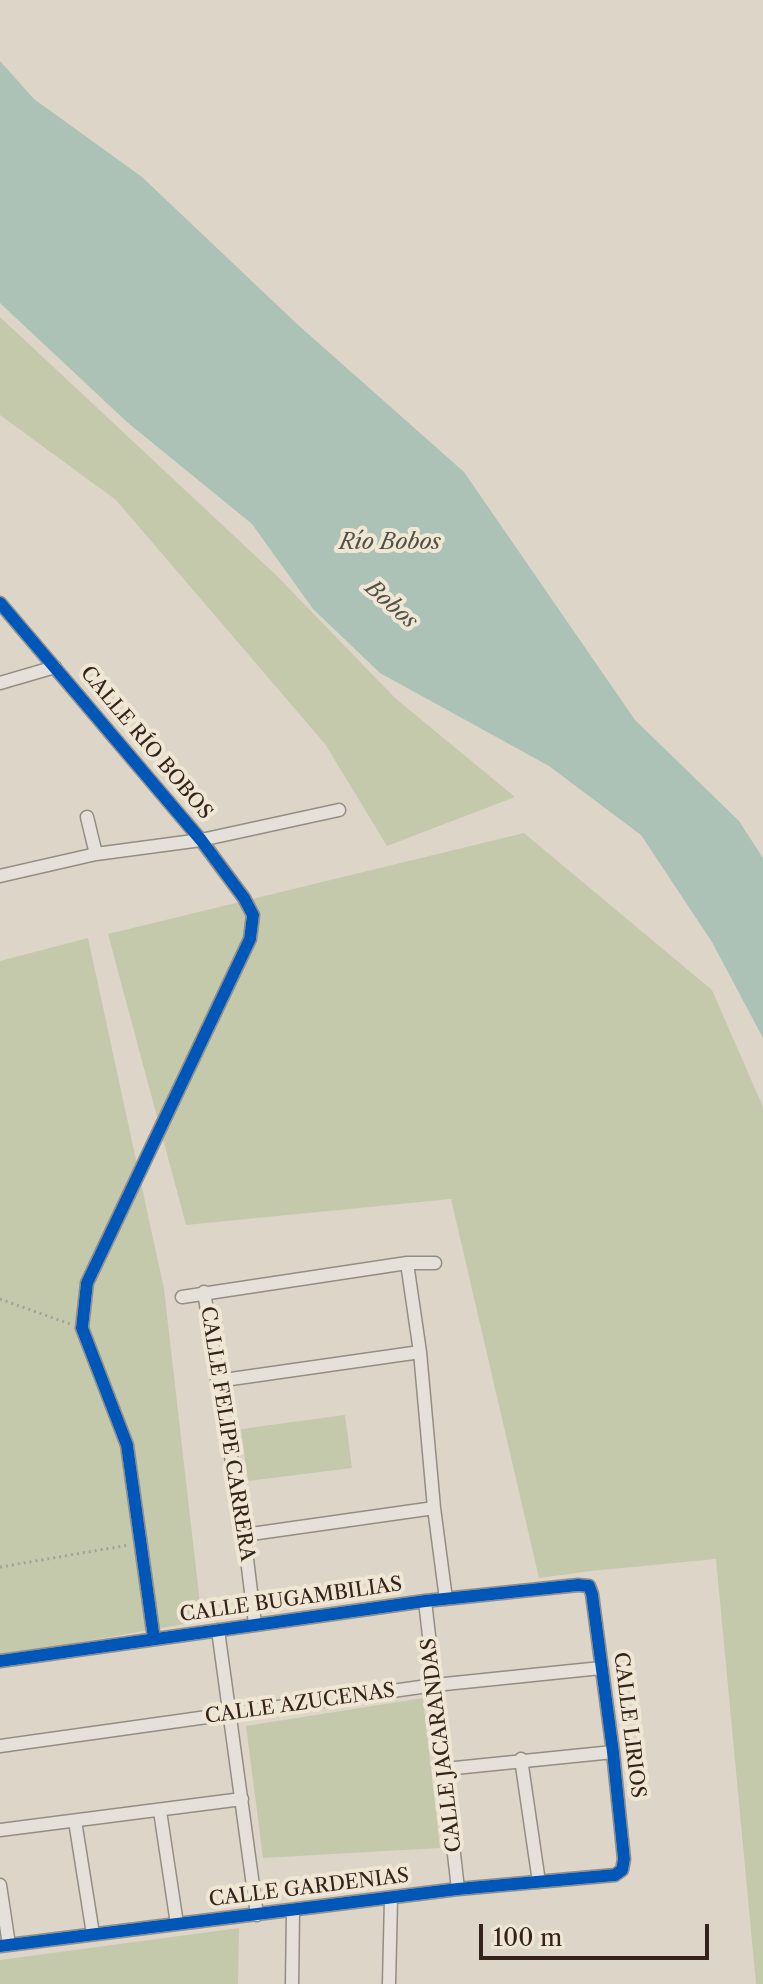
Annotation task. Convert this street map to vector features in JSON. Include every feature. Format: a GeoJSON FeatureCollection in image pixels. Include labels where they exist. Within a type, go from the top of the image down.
{"type":"FeatureCollection","features":[{"type":"Feature","properties":{"kind":"street","name":"CALLE RÍO BOBOS"},"geometry":{"type":"LineString","coordinates":[[0,603],[201,840],[253,915],[250,939],[87,1283],[82,1328]]}},
{"type":"Feature","properties":{"kind":"street"},"geometry":{"type":"LineString","coordinates":[[0,683],[55,667]]}},
{"type":"Feature","properties":{"kind":"street"},"geometry":{"type":"LineString","coordinates":[[0,876],[96,854],[201,840],[339,810]]}},
{"type":"Feature","properties":{"kind":"street"},"geometry":{"type":"LineString","coordinates":[[87,817],[96,854]]}},
{"type":"Feature","properties":{"kind":"street"},"geometry":{"type":"LineString","coordinates":[[407,1263],[420,1352],[434,1508],[446,1599]]}},
{"type":"Feature","properties":{"kind":"street"},"geometry":{"type":"LineString","coordinates":[[182,1297],[407,1263],[435,1263]]}},
{"type":"Feature","properties":{"kind":"street","name":"CALLE FELIPE CARRERA"},"geometry":{"type":"LineString","coordinates":[[204,1292],[244,1535],[255,1624]]}},
{"type":"Feature","properties":{"kind":"street"},"geometry":{"type":"LineString","coordinates":[[82,1328],[127,1445],[154,1639]]}},
{"type":"Feature","properties":{"kind":"street"},"geometry":{"type":"LineString","coordinates":[[217,1381],[420,1352]]}},
{"type":"Feature","properties":{"kind":"street"},"geometry":{"type":"LineString","coordinates":[[244,1535],[434,1508]]}},
{"type":"Feature","properties":{"kind":"street","name":"CALLE BUGAMBILIAS"},"geometry":{"type":"LineString","coordinates":[[0,1661],[425,1601],[589,1586]]}},
{"type":"Feature","properties":{"kind":"street","name":"CALLE LIRIOS"},"geometry":{"type":"LineString","coordinates":[[589,1586],[613,1752],[624,1859],[622,1870]]}},
{"type":"Feature","properties":{"kind":"street","name":"CALLE JACARANDAS"},"geometry":{"type":"LineString","coordinates":[[425,1601],[458,1889]]}},
{"type":"Feature","properties":{"kind":"street"},"geometry":{"type":"LineString","coordinates":[[218,1630],[257,1915]]}},
{"type":"Feature","properties":{"kind":"street","name":"CALLE AZUCENAS"},"geometry":{"type":"LineString","coordinates":[[0,1746],[435,1685],[601,1668]]}},
{"type":"Feature","properties":{"kind":"street"},"geometry":{"type":"LineString","coordinates":[[445,1769],[613,1752]]}},
{"type":"Feature","properties":{"kind":"street"},"geometry":{"type":"LineString","coordinates":[[521,1759],[539,1882]]}},
{"type":"Feature","properties":{"kind":"street"},"geometry":{"type":"LineString","coordinates":[[0,1830],[242,1799]]}},
{"type":"Feature","properties":{"kind":"street"},"geometry":{"type":"LineString","coordinates":[[160,1811],[177,1924]]}},
{"type":"Feature","properties":{"kind":"street"},"geometry":{"type":"LineString","coordinates":[[75,1821],[93,1934]]}},
{"type":"Feature","properties":{"kind":"street","name":"CALLE GARDENIAS"},"geometry":{"type":"LineString","coordinates":[[5,1946],[458,1889],[615,1875],[622,1870]]}},
{"type":"Feature","properties":{"kind":"street"},"geometry":{"type":"LineString","coordinates":[[0,1885],[5,1946]]}},
{"type":"Feature","properties":{"kind":"street"},"geometry":{"type":"LineString","coordinates":[[389,1984],[391,1899]]}},
{"type":"Feature","properties":{"kind":"street"},"geometry":{"type":"LineString","coordinates":[[292,1984],[293,1912]]}},
{"type":"Feature","properties":{"kind":"path"},"geometry":{"type":"LineString","coordinates":[[0,1299],[82,1328]]}},
{"type":"Feature","properties":{"kind":"path"},"geometry":{"type":"LineString","coordinates":[[0,1567],[141,1543]]}},
{"type":"Feature","properties":{"kind":"shaded area"},"geometry":{"type":"Polygon","coordinates":[[[0,317],[277,576],[395,698],[515,797],[387,846],[325,744],[116,500],[0,415],[0,317]]]}},
{"type":"Feature","properties":{"kind":"shaded area"},"geometry":{"type":"Polygon","coordinates":[[[524,833],[712,990],[763,1107],[763,1984],[756,1984],[716,1559],[539,1578],[451,1199],[186,1225],[108,934],[524,833]]]}},
{"type":"Feature","properties":{"kind":"shaded area"},"geometry":{"type":"Polygon","coordinates":[[[88,938],[164,1289],[202,1621],[0,1656],[0,961],[88,938]]]}},
{"type":"Feature","properties":{"kind":"shaded area"},"geometry":{"type":"Polygon","coordinates":[[[345,1415],[352,1468],[248,1481],[241,1429],[345,1415]]]}},
{"type":"Feature","properties":{"kind":"shaded area"},"geometry":{"type":"Polygon","coordinates":[[[423,1698],[440,1848],[263,1858],[246,1726],[423,1698]]]}},
{"type":"Feature","properties":{"kind":"shaded area"},"geometry":{"type":"Polygon","coordinates":[[[239,1928],[238,1984],[0,1984],[0,1960],[239,1928]]]}},
{"type":"Feature","properties":{"kind":"water","name":"Río Bobos"},"geometry":{"type":"Polygon","coordinates":[[[0,61],[34,99],[142,177],[297,324],[464,472],[635,720],[739,821],[763,858],[763,1038],[712,942],[641,835],[549,766],[380,673],[313,609],[252,524],[127,422],[0,303],[0,61]]]}},
{"type":"Feature","properties":{"kind":"cycle path"},"geometry":{"type":"LineString","coordinates":[[0,603],[201,840],[253,915],[250,939],[87,1283],[82,1328],[127,1445],[154,1639]]}},
{"type":"Feature","properties":{"kind":"cycle path"},"geometry":{"type":"LineString","coordinates":[[0,1661],[425,1601],[589,1586],[613,1752],[624,1859],[622,1870],[615,1875],[458,1889],[0,1946]]}},
{"type":"Feature","properties":{"kind":"water label","name":"Bobos"},"geometry":{"type":"Point","coordinates":[391,605]}}]}
